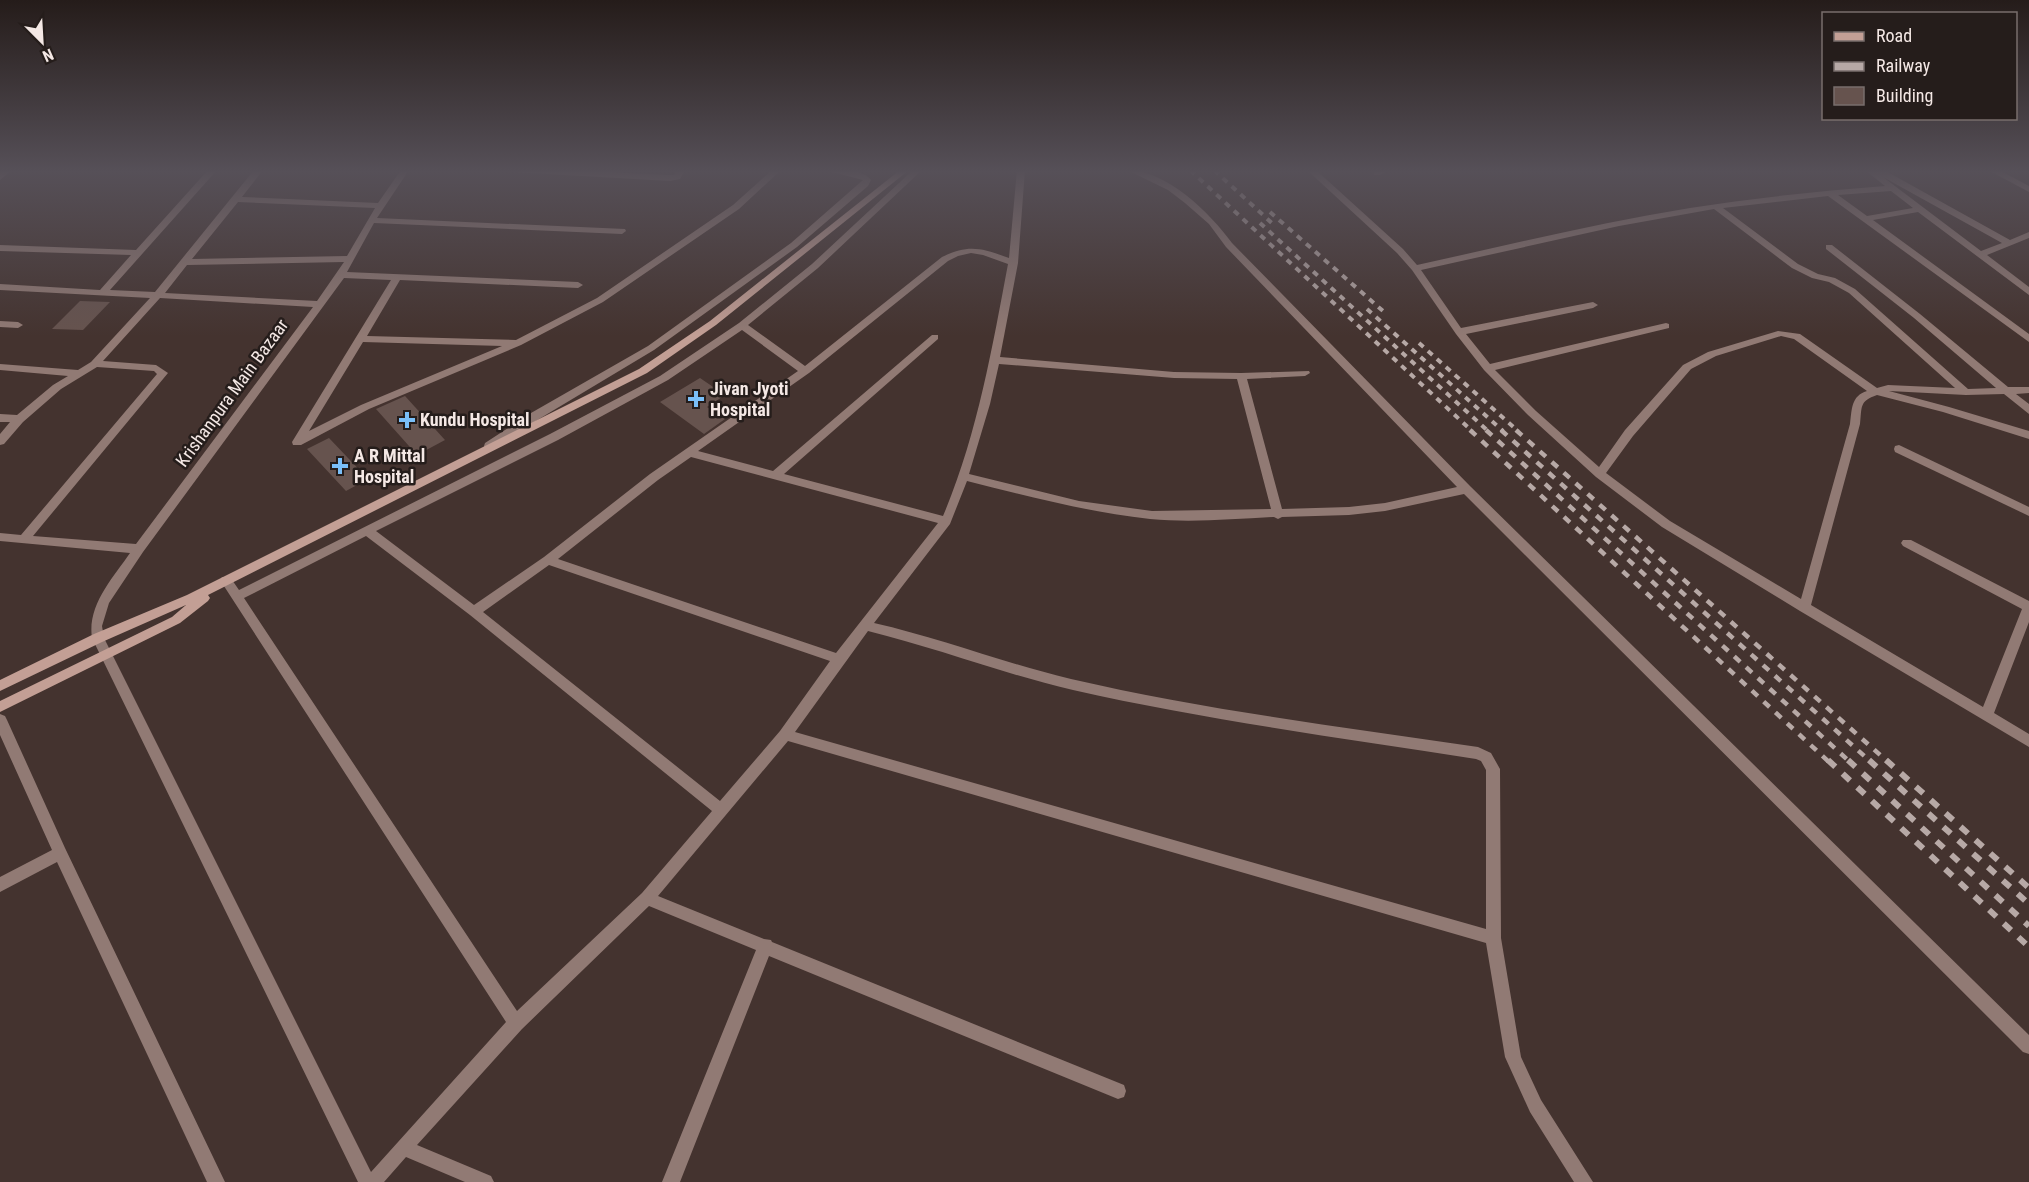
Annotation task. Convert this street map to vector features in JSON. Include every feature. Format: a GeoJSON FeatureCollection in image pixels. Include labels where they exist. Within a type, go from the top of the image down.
{"type":"FeatureCollection","features":[{"type":"Feature","properties":{"kind":"main road"},"geometry":{"type":"LineString","coordinates":[[0,686],[98,638],[191,598],[643,371],[713,322],[835,225]]}},
{"type":"Feature","properties":{"kind":"main road"},"geometry":{"type":"LineString","coordinates":[[0,707],[176,620],[226,580]]}},
{"type":"Feature","properties":{"kind":"street"},"geometry":{"type":"LineString","coordinates":[[104,291],[164,225]]}},
{"type":"Feature","properties":{"kind":"street"},"geometry":{"type":"LineString","coordinates":[[0,441],[19,419],[57,387],[95,364],[159,294],[214,225]]}},
{"type":"Feature","properties":{"kind":"street","name":"Krishanpura Main Bazaar"},"geometry":{"type":"LineString","coordinates":[[98,638],[96,626],[103,602],[139,549],[341,275],[368,225]]}},
{"type":"Feature","properties":{"kind":"street"},"geometry":{"type":"LineString","coordinates":[[489,225],[622,231]]}},
{"type":"Feature","properties":{"kind":"street"},"geometry":{"type":"LineString","coordinates":[[397,278],[362,339],[297,442],[365,407],[518,343],[600,300],[709,225]]}},
{"type":"Feature","properties":{"kind":"street"},"geometry":{"type":"LineString","coordinates":[[470,458],[535,416],[651,348],[794,245],[817,225]]}},
{"type":"Feature","properties":{"kind":"street"},"geometry":{"type":"LineString","coordinates":[[237,596],[543,442],[664,378],[742,325],[815,266],[859,225]]}},
{"type":"Feature","properties":{"kind":"street"},"geometry":{"type":"LineString","coordinates":[[373,1182],[516,1023],[647,898],[785,735],[839,659],[946,521],[963,476],[985,404],[1013,263],[1016,225]]}},
{"type":"Feature","properties":{"kind":"street"},"geometry":{"type":"LineString","coordinates":[[1214,225],[1228,245],[1466,489],[2029,1046]]}},
{"type":"Feature","properties":{"kind":"street"},"geometry":{"type":"LineString","coordinates":[[1372,225],[1401,251],[1415,268],[1459,332],[1488,368],[1532,413],[1600,474],[1666,524],[2029,741]]}},
{"type":"Feature","properties":{"kind":"street"},"geometry":{"type":"LineString","coordinates":[[1415,268],[1617,225]]}},
{"type":"Feature","properties":{"kind":"street"},"geometry":{"type":"LineString","coordinates":[[1740,225],[1803,272],[1832,280],[1852,291],[1966,392]]}},
{"type":"Feature","properties":{"kind":"street"},"geometry":{"type":"LineString","coordinates":[[1872,225],[2029,339]]}},
{"type":"Feature","properties":{"kind":"street"},"geometry":{"type":"LineString","coordinates":[[1940,225],[2029,292]]}},
{"type":"Feature","properties":{"kind":"street"},"geometry":{"type":"LineString","coordinates":[[1977,225],[2009,243]]}},
{"type":"Feature","properties":{"kind":"street"},"geometry":{"type":"LineString","coordinates":[[1980,255],[2029,235]]}},
{"type":"Feature","properties":{"kind":"street"},"geometry":{"type":"LineString","coordinates":[[1829,247],[1917,316],[2029,410]]}},
{"type":"Feature","properties":{"kind":"street"},"geometry":{"type":"LineString","coordinates":[[0,248],[139,253]]}},
{"type":"Feature","properties":{"kind":"street"},"geometry":{"type":"LineString","coordinates":[[474,612],[548,560],[654,477],[691,453],[805,370],[945,259],[959,251],[978,250],[1013,263]]}},
{"type":"Feature","properties":{"kind":"street"},"geometry":{"type":"LineString","coordinates":[[184,262],[351,259]]}},
{"type":"Feature","properties":{"kind":"street"},"geometry":{"type":"LineString","coordinates":[[341,275],[578,285]]}},
{"type":"Feature","properties":{"kind":"street"},"geometry":{"type":"LineString","coordinates":[[0,287],[318,304]]}},
{"type":"Feature","properties":{"kind":"street"},"geometry":{"type":"LineString","coordinates":[[1459,332],[1593,305]]}},
{"type":"Feature","properties":{"kind":"street"},"geometry":{"type":"LineString","coordinates":[[0,324],[18,325]]}},
{"type":"Feature","properties":{"kind":"street"},"geometry":{"type":"LineString","coordinates":[[742,325],[805,370]]}},
{"type":"Feature","properties":{"kind":"street"},"geometry":{"type":"LineString","coordinates":[[1488,368],[1666,326]]}},
{"type":"Feature","properties":{"kind":"street"},"geometry":{"type":"LineString","coordinates":[[1600,474],[1629,433],[1687,367],[1712,354],[1781,333],[1797,336],[1874,391],[1945,409],[2029,435]]}},
{"type":"Feature","properties":{"kind":"street"},"geometry":{"type":"LineString","coordinates":[[774,476],[935,337]]}},
{"type":"Feature","properties":{"kind":"street"},"geometry":{"type":"LineString","coordinates":[[362,339],[518,343]]}},
{"type":"Feature","properties":{"kind":"street"},"geometry":{"type":"LineString","coordinates":[[995,360],[1142,374],[1241,376],[1305,373]]}},
{"type":"Feature","properties":{"kind":"street"},"geometry":{"type":"LineString","coordinates":[[24,539],[163,373],[156,368],[95,364]]}},
{"type":"Feature","properties":{"kind":"street"},"geometry":{"type":"LineString","coordinates":[[0,367],[78,373]]}},
{"type":"Feature","properties":{"kind":"street"},"geometry":{"type":"LineString","coordinates":[[1241,376],[1278,515]]}},
{"type":"Feature","properties":{"kind":"street"},"geometry":{"type":"LineString","coordinates":[[1804,608],[1855,424],[1858,402],[1863,396],[1888,388],[1966,392],[2029,390]]}},
{"type":"Feature","properties":{"kind":"street"},"geometry":{"type":"LineString","coordinates":[[0,418],[19,419]]}},
{"type":"Feature","properties":{"kind":"street"},"geometry":{"type":"LineString","coordinates":[[1899,448],[2029,512]]}},
{"type":"Feature","properties":{"kind":"street"},"geometry":{"type":"LineString","coordinates":[[691,453],[946,521]]}},
{"type":"Feature","properties":{"kind":"street"},"geometry":{"type":"LineString","coordinates":[[963,476],[1079,505],[1131,513],[1187,516],[1327,513],[1385,507],[1466,489]]}},
{"type":"Feature","properties":{"kind":"street"},"geometry":{"type":"LineString","coordinates":[[366,530],[474,612],[721,810]]}},
{"type":"Feature","properties":{"kind":"street"},"geometry":{"type":"LineString","coordinates":[[0,537],[139,549]]}},
{"type":"Feature","properties":{"kind":"street"},"geometry":{"type":"LineString","coordinates":[[1906,543],[2029,607],[1986,716]]}},
{"type":"Feature","properties":{"kind":"street"},"geometry":{"type":"LineString","coordinates":[[548,560],[839,659]]}},
{"type":"Feature","properties":{"kind":"street"},"geometry":{"type":"LineString","coordinates":[[226,580],[516,1023]]}},
{"type":"Feature","properties":{"kind":"street"},"geometry":{"type":"LineString","coordinates":[[866,626],[912,635],[1005,666],[1119,695],[1478,753],[1486,757],[1493,769],[1493,938],[1510,1042],[1519,1074],[1539,1111],[1584,1182]]}},
{"type":"Feature","properties":{"kind":"street"},"geometry":{"type":"LineString","coordinates":[[98,638],[367,1182]]}},
{"type":"Feature","properties":{"kind":"street"},"geometry":{"type":"LineString","coordinates":[[0,720],[60,853],[216,1182]]}},
{"type":"Feature","properties":{"kind":"street"},"geometry":{"type":"LineString","coordinates":[[785,735],[1493,938]]}},
{"type":"Feature","properties":{"kind":"street"},"geometry":{"type":"LineString","coordinates":[[0,885],[60,853]]}},
{"type":"Feature","properties":{"kind":"street"},"geometry":{"type":"LineString","coordinates":[[647,898],[1118,1091]]}},
{"type":"Feature","properties":{"kind":"street"},"geometry":{"type":"LineString","coordinates":[[671,1182],[766,945]]}},
{"type":"Feature","properties":{"kind":"street"},"geometry":{"type":"LineString","coordinates":[[404,1148],[485,1182]]}},
{"type":"Feature","properties":{"kind":"building"},"geometry":{"type":"Polygon","coordinates":[[[80,301],[110,302],[83,330],[52,329],[80,301]]]}},
{"type":"Feature","properties":{"kind":"building"},"geometry":{"type":"Polygon","coordinates":[[[700,378],[725,395],[707,407],[725,419],[704,434],[660,402],[700,378]]]}},
{"type":"Feature","properties":{"kind":"building"},"geometry":{"type":"Polygon","coordinates":[[[405,396],[445,440],[417,455],[376,409],[405,396]]]}},
{"type":"Feature","properties":{"kind":"building"},"geometry":{"type":"Polygon","coordinates":[[[329,438],[368,479],[346,491],[307,449],[329,438]]]}},
{"type":"Feature","properties":{"kind":"railway"},"geometry":{"type":"LineString","coordinates":[[1250,225],[1472,431]]}},
{"type":"Feature","properties":{"kind":"railway"},"geometry":{"type":"LineString","coordinates":[[1262,225],[1488,431]]}},
{"type":"Feature","properties":{"kind":"railway"},"geometry":{"type":"LineString","coordinates":[[1285,225],[1383,311]]}},
{"type":"Feature","properties":{"kind":"railway"},"geometry":{"type":"LineString","coordinates":[[1367,309],[1503,431]]}},
{"type":"Feature","properties":{"kind":"railway"},"geometry":{"type":"LineString","coordinates":[[1419,343],[1518,431]]}},
{"type":"Feature","properties":{"kind":"railway"},"geometry":{"type":"LineString","coordinates":[[1470,430],[1829,762]]}},
{"type":"Feature","properties":{"kind":"railway"},"geometry":{"type":"LineString","coordinates":[[1486,430],[1850,762]]}},
{"type":"Feature","properties":{"kind":"railway"},"geometry":{"type":"LineString","coordinates":[[1501,430],[1871,762]]}},
{"type":"Feature","properties":{"kind":"railway"},"geometry":{"type":"LineString","coordinates":[[1516,430],[1888,762]]}},
{"type":"Feature","properties":{"kind":"railway"},"geometry":{"type":"LineString","coordinates":[[1828,760],[2029,947]]}},
{"type":"Feature","properties":{"kind":"railway"},"geometry":{"type":"LineString","coordinates":[[1848,760],[2029,926]]}},
{"type":"Feature","properties":{"kind":"railway"},"geometry":{"type":"LineString","coordinates":[[1869,760],[2029,904]]}},
{"type":"Feature","properties":{"kind":"railway"},"geometry":{"type":"LineString","coordinates":[[1886,760],[2029,888]]}},
{"type":"Feature","properties":{"kind":"place","name":"Jivan Jyoti Hospital"},"geometry":{"type":"Point","coordinates":[696,399]}},
{"type":"Feature","properties":{"kind":"place","name":"Kundu Hospital"},"geometry":{"type":"Point","coordinates":[407,420]}},
{"type":"Feature","properties":{"kind":"place","name":"A R Mittal Hospital"},"geometry":{"type":"Point","coordinates":[340,466]}}]}
